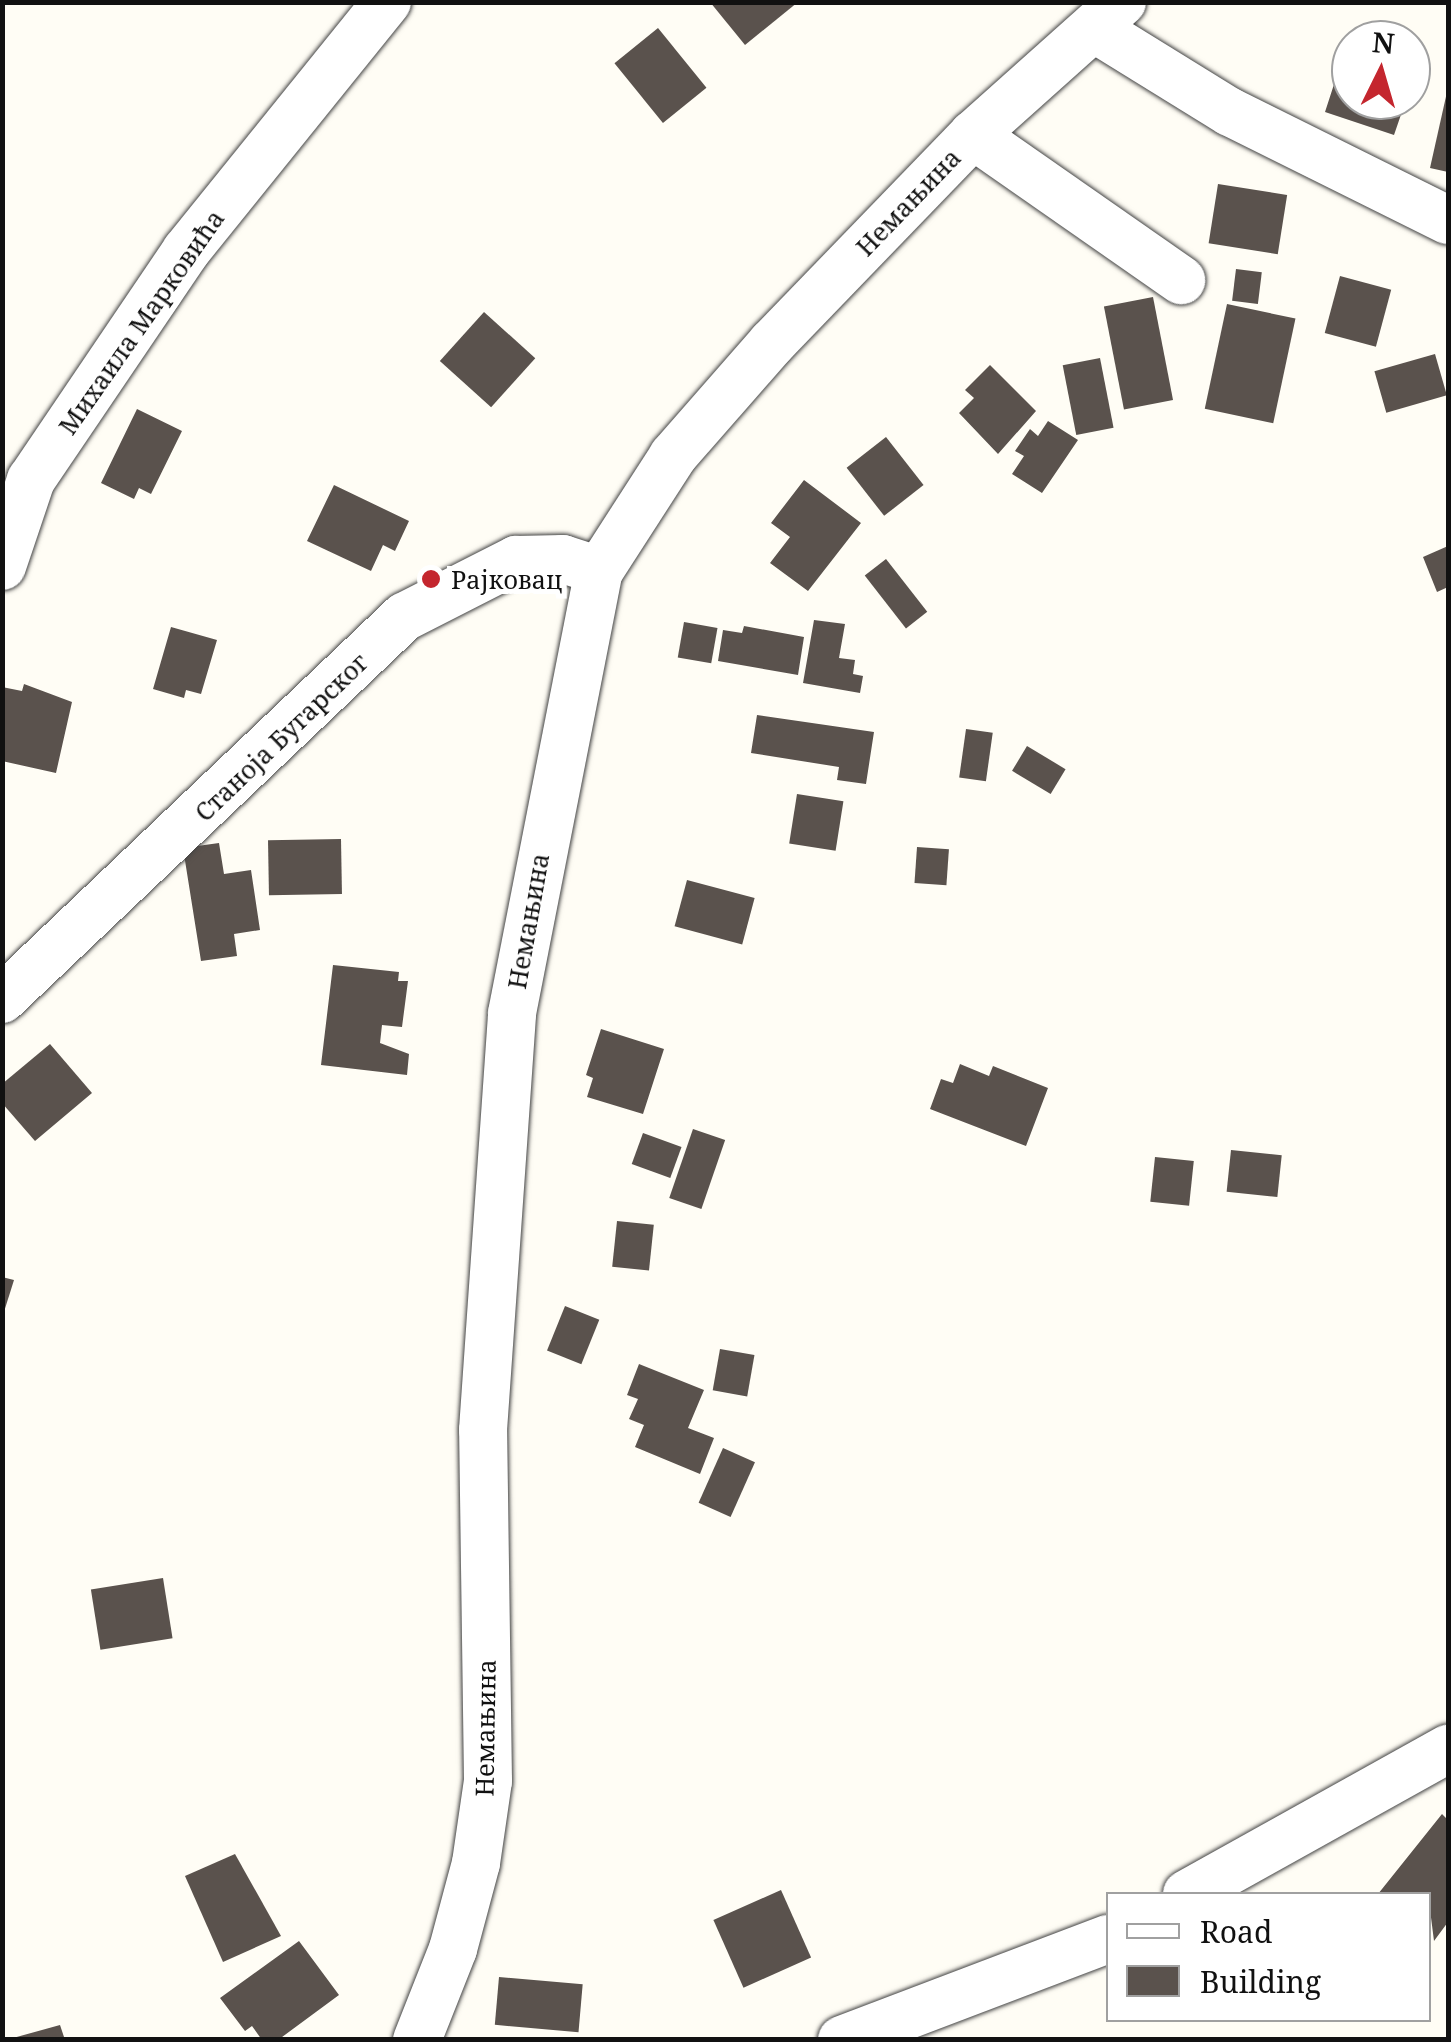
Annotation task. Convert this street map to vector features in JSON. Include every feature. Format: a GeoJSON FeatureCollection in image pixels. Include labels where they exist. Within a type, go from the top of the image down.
{"type":"FeatureCollection","features":[{"type":"Feature","properties":{"kind":"street","name":"Михаила Марковића"},"geometry":{"type":"LineString","coordinates":[[2,566],[17,479],[186,251],[387,2]]}},
{"type":"Feature","properties":{"kind":"street","name":"Немањина"},"geometry":{"type":"LineString","coordinates":[[416,2040],[454,1949],[476,1863],[488,1780],[482,1430],[512,1013],[599,571],[673,456],[772,342],[973,135],[1110,16]]}},
{"type":"Feature","properties":{"kind":"street"},"geometry":{"type":"LineString","coordinates":[[1110,16],[1230,112],[1448,220]]}},
{"type":"Feature","properties":{"kind":"street"},"geometry":{"type":"LineString","coordinates":[[973,135],[1102,219],[1180,280]]}},
{"type":"Feature","properties":{"kind":"street","name":"Станоја Бугарског"},"geometry":{"type":"LineString","coordinates":[[2,999],[404,618],[516,560],[563,559],[599,571]]}},
{"type":"Feature","properties":{"kind":"street"},"geometry":{"type":"LineString","coordinates":[[1192,1892],[1448,1749]]}},
{"type":"Feature","properties":{"kind":"street"},"geometry":{"type":"LineString","coordinates":[[842,2040],[1106,1940]]}},
{"type":"Feature","properties":{"kind":"building"},"geometry":{"type":"Polygon","coordinates":[[[710,2],[798,2],[745,45],[710,2]]]}},
{"type":"Feature","properties":{"kind":"building"},"geometry":{"type":"Polygon","coordinates":[[[658,28],[706,88],[663,123],[614,63],[658,28]]]}},
{"type":"Feature","properties":{"kind":"building"},"geometry":{"type":"Polygon","coordinates":[[[1448,92],[1448,172],[1430,168],[1448,92]]]}},
{"type":"Feature","properties":{"kind":"building"},"geometry":{"type":"Polygon","coordinates":[[[1349,120],[1399,120],[1394,135],[1349,120]]]}},
{"type":"Feature","properties":{"kind":"building"},"geometry":{"type":"Polygon","coordinates":[[[1218,184],[1287,195],[1278,254],[1209,243],[1218,184]]]}},
{"type":"Feature","properties":{"kind":"building"},"geometry":{"type":"Polygon","coordinates":[[[1236,269],[1262,272],[1258,304],[1232,301],[1236,269]]]}},
{"type":"Feature","properties":{"kind":"building"},"geometry":{"type":"Polygon","coordinates":[[[1340,276],[1391,290],[1376,347],[1325,333],[1340,276]]]}},
{"type":"Feature","properties":{"kind":"building"},"geometry":{"type":"Polygon","coordinates":[[[1153,297],[1173,400],[1124,410],[1104,307],[1153,297]]]}},
{"type":"Feature","properties":{"kind":"building"},"geometry":{"type":"Polygon","coordinates":[[[1227,304],[1295,319],[1273,423],[1205,409],[1227,304]]]}},
{"type":"Feature","properties":{"kind":"building"},"geometry":{"type":"Polygon","coordinates":[[[484,312],[535,358],[491,407],[440,361],[484,312]]]}},
{"type":"Feature","properties":{"kind":"building"},"geometry":{"type":"Polygon","coordinates":[[[1435,354],[1447,395],[1386,413],[1374,371],[1435,354]]]}},
{"type":"Feature","properties":{"kind":"building"},"geometry":{"type":"Polygon","coordinates":[[[1100,358],[1114,428],[1076,435],[1063,365],[1100,358]]]}},
{"type":"Feature","properties":{"kind":"building"},"geometry":{"type":"Polygon","coordinates":[[[990,365],[1036,411],[998,454],[959,413],[974,398],[965,390],[990,365]]]}},
{"type":"Feature","properties":{"kind":"building"},"geometry":{"type":"Polygon","coordinates":[[[137,409],[182,431],[151,494],[139,488],[134,499],[101,483],[137,409]]]}},
{"type":"Feature","properties":{"kind":"building"},"geometry":{"type":"Polygon","coordinates":[[[1048,421],[1078,440],[1042,493],[1012,474],[1024,456],[1015,451],[1030,429],[1038,436],[1048,421]]]}},
{"type":"Feature","properties":{"kind":"building"},"geometry":{"type":"Polygon","coordinates":[[[886,437],[924,485],[884,516],[847,468],[886,437]]]}},
{"type":"Feature","properties":{"kind":"building"},"geometry":{"type":"Polygon","coordinates":[[[804,480],[861,523],[808,591],[770,563],[790,537],[771,523],[804,480]]]}},
{"type":"Feature","properties":{"kind":"building"},"geometry":{"type":"Polygon","coordinates":[[[334,485],[409,521],[395,551],[383,545],[371,571],[307,541],[334,485]]]}},
{"type":"Feature","properties":{"kind":"building"},"geometry":{"type":"Polygon","coordinates":[[[1448,546],[1448,587],[1437,592],[1423,557],[1448,546]]]}},
{"type":"Feature","properties":{"kind":"building"},"geometry":{"type":"Polygon","coordinates":[[[886,559],[927,612],[906,628],[865,576],[886,559]]]}},
{"type":"Feature","properties":{"kind":"building"},"geometry":{"type":"Polygon","coordinates":[[[814,620],[845,624],[839,658],[855,660],[853,674],[863,676],[860,693],[803,683],[814,620]]]}},
{"type":"Feature","properties":{"kind":"building"},"geometry":{"type":"Polygon","coordinates":[[[684,622],[717,628],[711,663],[678,657],[684,622]]]}},
{"type":"Feature","properties":{"kind":"building"},"geometry":{"type":"Polygon","coordinates":[[[744,626],[804,637],[798,675],[718,661],[723,630],[742,633],[744,626]]]}},
{"type":"Feature","properties":{"kind":"building"},"geometry":{"type":"Polygon","coordinates":[[[171,627],[217,640],[201,694],[186,690],[184,698],[153,689],[171,627]]]}},
{"type":"Feature","properties":{"kind":"building"},"geometry":{"type":"Polygon","coordinates":[[[24,684],[72,702],[56,773],[2,761],[2,687],[22,691],[24,684]]]}},
{"type":"Feature","properties":{"kind":"building"},"geometry":{"type":"Polygon","coordinates":[[[757,715],[874,732],[866,784],[837,780],[839,767],[751,753],[757,715]]]}},
{"type":"Feature","properties":{"kind":"building"},"geometry":{"type":"Polygon","coordinates":[[[966,729],[993,733],[986,781],[959,778],[966,729]]]}},
{"type":"Feature","properties":{"kind":"building"},"geometry":{"type":"Polygon","coordinates":[[[1027,746],[1066,769],[1051,794],[1012,771],[1027,746]]]}},
{"type":"Feature","properties":{"kind":"building"},"geometry":{"type":"Polygon","coordinates":[[[797,794],[843,801],[836,851],[789,843],[797,794]]]}},
{"type":"Feature","properties":{"kind":"building"},"geometry":{"type":"Polygon","coordinates":[[[341,839],[342,894],[269,895],[268,840],[341,839]]]}},
{"type":"Feature","properties":{"kind":"building"},"geometry":{"type":"Polygon","coordinates":[[[219,843],[224,874],[251,870],[260,930],[234,934],[237,956],[201,961],[183,848],[219,843]]]}},
{"type":"Feature","properties":{"kind":"building"},"geometry":{"type":"Polygon","coordinates":[[[917,847],[949,849],[946,885],[914,883],[917,847]]]}},
{"type":"Feature","properties":{"kind":"building"},"geometry":{"type":"Polygon","coordinates":[[[687,880],[755,898],[742,944],[675,926],[687,880]]]}},
{"type":"Feature","properties":{"kind":"building"},"geometry":{"type":"Polygon","coordinates":[[[333,965],[399,972],[398,981],[408,981],[402,1027],[382,1025],[380,1043],[409,1054],[407,1075],[321,1065],[333,965]]]}},
{"type":"Feature","properties":{"kind":"building"},"geometry":{"type":"Polygon","coordinates":[[[601,1029],[664,1049],[643,1114],[587,1097],[593,1078],[586,1075],[601,1029]]]}},
{"type":"Feature","properties":{"kind":"building"},"geometry":{"type":"Polygon","coordinates":[[[50,1044],[92,1093],[35,1141],[2,1103],[2,1084],[50,1044]]]}},
{"type":"Feature","properties":{"kind":"building"},"geometry":{"type":"Polygon","coordinates":[[[960,1064],[989,1076],[993,1066],[1048,1088],[1026,1146],[930,1109],[941,1079],[953,1083],[960,1064]]]}},
{"type":"Feature","properties":{"kind":"building"},"geometry":{"type":"Polygon","coordinates":[[[693,1129],[725,1140],[701,1209],[669,1198],[693,1129]]]}},
{"type":"Feature","properties":{"kind":"building"},"geometry":{"type":"Polygon","coordinates":[[[643,1133],[682,1147],[670,1178],[632,1164],[643,1133]]]}},
{"type":"Feature","properties":{"kind":"building"},"geometry":{"type":"Polygon","coordinates":[[[1231,1150],[1282,1155],[1277,1197],[1227,1192],[1231,1150]]]}},
{"type":"Feature","properties":{"kind":"building"},"geometry":{"type":"Polygon","coordinates":[[[1155,1157],[1194,1161],[1189,1206],[1150,1202],[1155,1157]]]}},
{"type":"Feature","properties":{"kind":"building"},"geometry":{"type":"Polygon","coordinates":[[[617,1221],[654,1225],[649,1271],[612,1267],[617,1221]]]}},
{"type":"Feature","properties":{"kind":"building"},"geometry":{"type":"Polygon","coordinates":[[[2,1277],[14,1280],[3,1315],[2,1315],[2,1277]]]}},
{"type":"Feature","properties":{"kind":"building"},"geometry":{"type":"Polygon","coordinates":[[[565,1306],[599,1320],[581,1364],[547,1351],[565,1306]]]}},
{"type":"Feature","properties":{"kind":"building"},"geometry":{"type":"Polygon","coordinates":[[[720,1349],[754,1355],[747,1396],[713,1390],[720,1349]]]}},
{"type":"Feature","properties":{"kind":"building"},"geometry":{"type":"Polygon","coordinates":[[[639,1364],[704,1390],[688,1428],[714,1438],[700,1474],[635,1447],[644,1425],[629,1419],[638,1399],[627,1395],[639,1364]]]}},
{"type":"Feature","properties":{"kind":"building"},"geometry":{"type":"Polygon","coordinates":[[[723,1448],[755,1462],[731,1517],[699,1503],[723,1448]]]}},
{"type":"Feature","properties":{"kind":"building"},"geometry":{"type":"Polygon","coordinates":[[[163,1578],[173,1638],[100,1650],[91,1589],[163,1578]]]}},
{"type":"Feature","properties":{"kind":"building"},"geometry":{"type":"Polygon","coordinates":[[[1442,1814],[1448,1820],[1448,1922],[1434,1941],[1431,1892],[1380,1892],[1442,1814]]]}},
{"type":"Feature","properties":{"kind":"building"},"geometry":{"type":"Polygon","coordinates":[[[235,1854],[281,1936],[223,1962],[185,1876],[235,1854]]]}},
{"type":"Feature","properties":{"kind":"building"},"geometry":{"type":"Polygon","coordinates":[[[781,1890],[811,1958],[743,1988],[713,1920],[781,1890]]]}},
{"type":"Feature","properties":{"kind":"building"},"geometry":{"type":"Polygon","coordinates":[[[299,1941],[339,1995],[278,2040],[262,2040],[252,2026],[245,2031],[220,1998],[299,1941]]]}},
{"type":"Feature","properties":{"kind":"building"},"geometry":{"type":"Polygon","coordinates":[[[499,1977],[583,1984],[578,2032],[495,2025],[499,1977]]]}},
{"type":"Feature","properties":{"kind":"building"},"geometry":{"type":"Polygon","coordinates":[[[60,2025],[65,2040],[13,2040],[13,2038],[60,2025]]]}},
{"type":"Feature","properties":{"kind":"place","name":"Рајковац"},"geometry":{"type":"Point","coordinates":[431,579]}}]}
